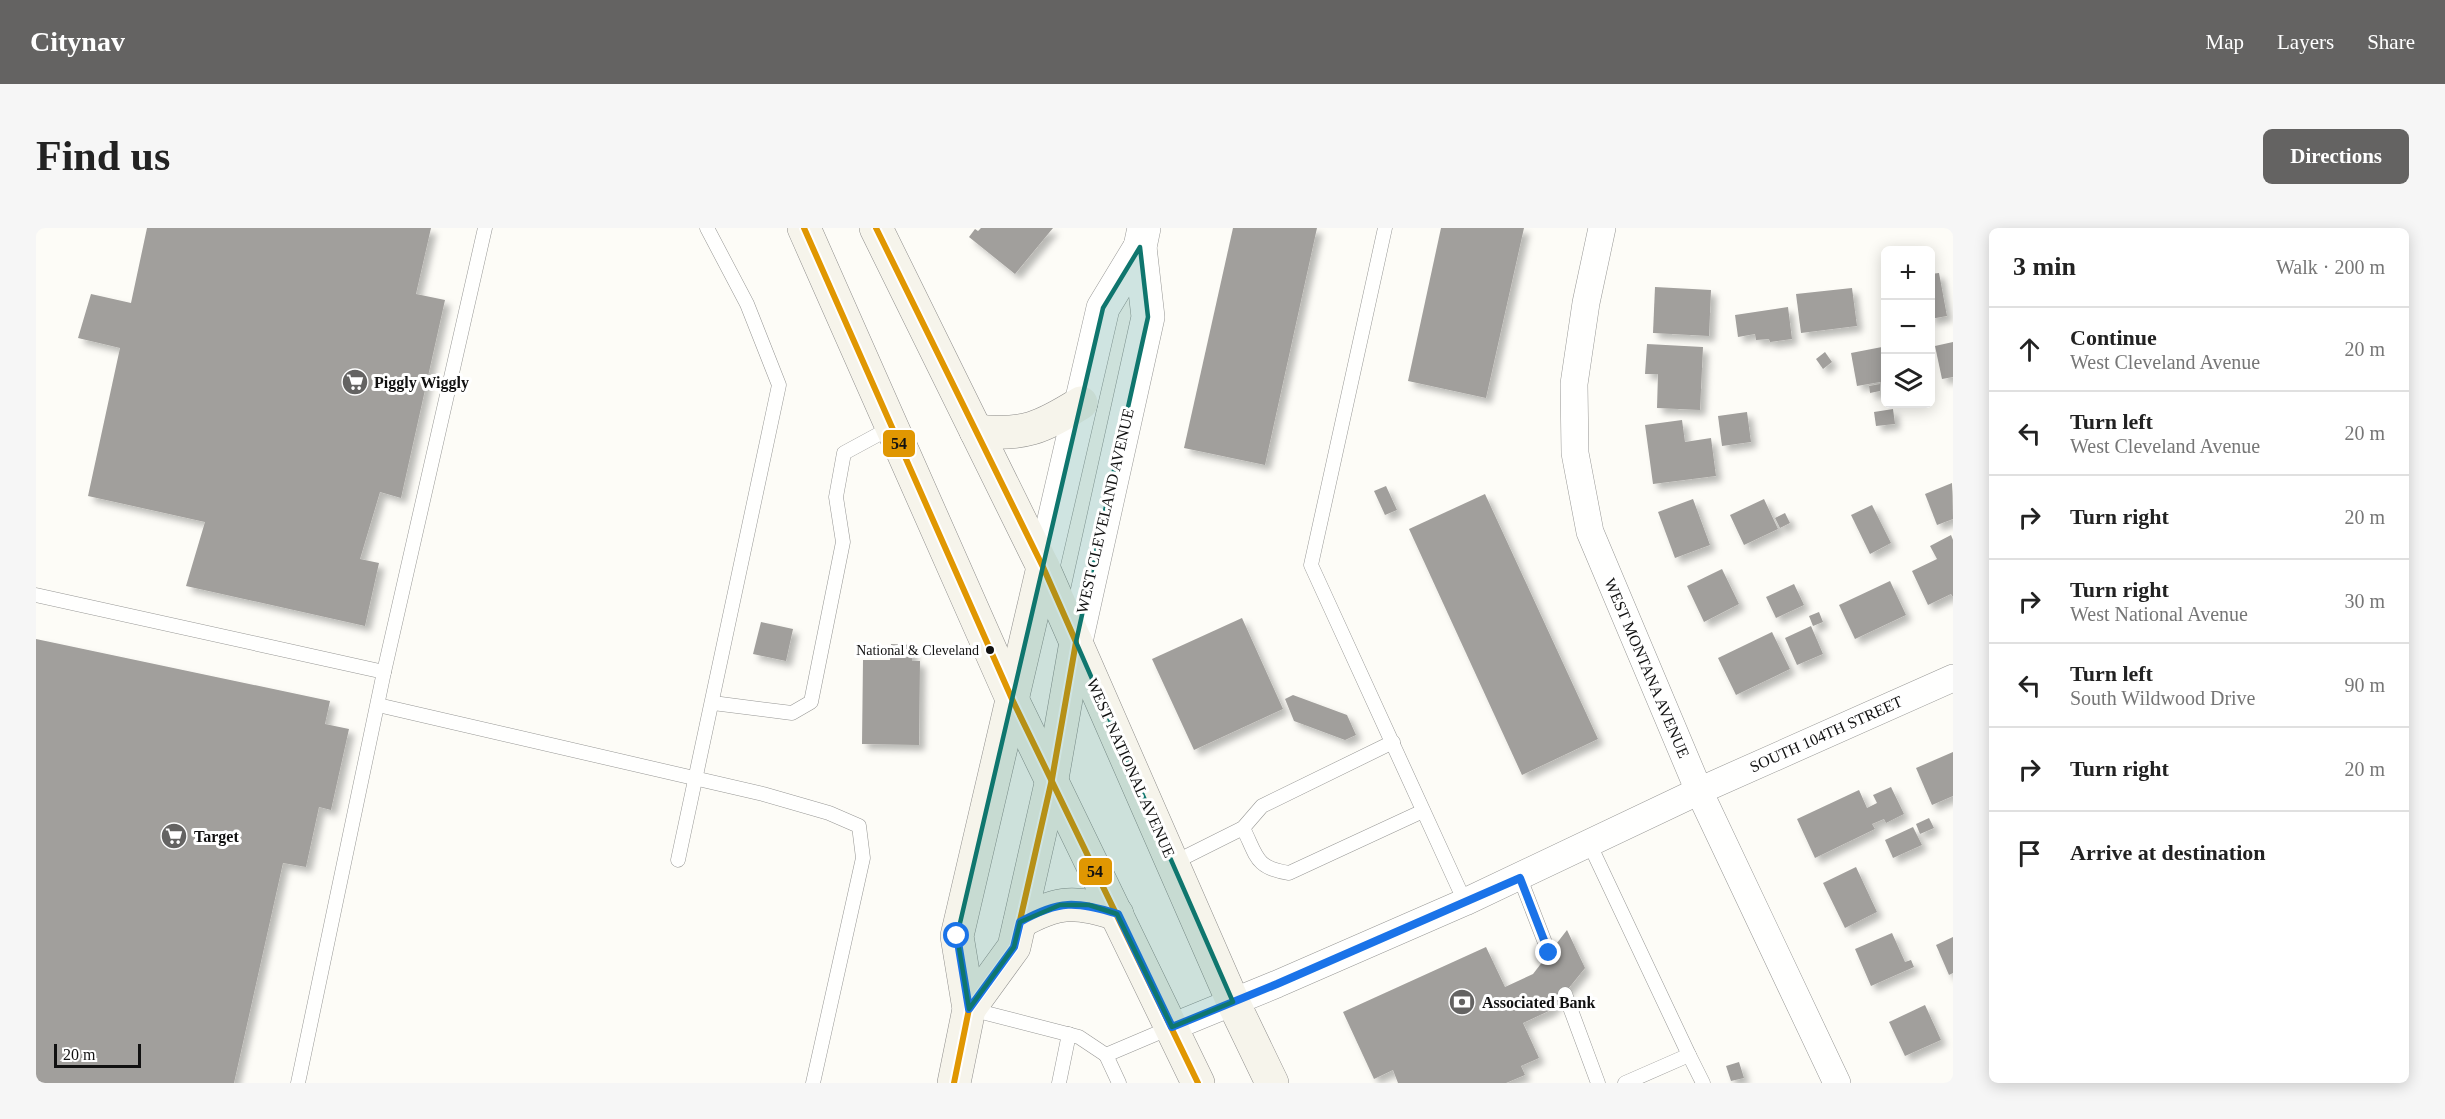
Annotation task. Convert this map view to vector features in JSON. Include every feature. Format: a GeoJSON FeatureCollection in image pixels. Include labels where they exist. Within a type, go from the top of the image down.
{"type":"FeatureCollection","features":[{"type":"Feature","properties":{"kind":"main road"},"geometry":{"type":"LineString","coordinates":[[804,228],[1012,699],[1198,1083]]}},
{"type":"Feature","properties":{"kind":"main road","name":"WEST NATIONAL AVENUE"},"geometry":{"type":"LineString","coordinates":[[876,228],[1043,567],[1233,1002],[1272,1083]]}},
{"type":"Feature","properties":{"kind":"main road"},"geometry":{"type":"LineString","coordinates":[[976,431],[1001,433],[1026,431],[1053,421],[1081,403]]}},
{"type":"Feature","properties":{"kind":"main road","name":"WEST CLEVELAND AVENUE"},"geometry":{"type":"LineString","coordinates":[[954,1083],[969,1009],[957,936],[1043,567]]}},
{"type":"Feature","properties":{"kind":"main road","name":"WEST CLEVELAND AVENUE"},"geometry":{"type":"LineString","coordinates":[[969,1009],[1014,947],[1052,779],[1076,642]]}},
{"type":"Feature","properties":{"kind":"main road"},"geometry":{"type":"LineString","coordinates":[[1020,922],[1042,910],[1060,905],[1089,905],[1118,914]]}},
{"type":"Feature","properties":{"kind":"street","name":"WEST MONTANA AVENUE"},"geometry":{"type":"LineString","coordinates":[[1602,228],[1586,303],[1574,384],[1575,453],[1590,532],[1699,791],[1837,1083]]}},
{"type":"Feature","properties":{"kind":"street","name":"WEST CLEVELAND AVENUE"},"geometry":{"type":"LineString","coordinates":[[1043,567],[1103,308],[1142,237]]}},
{"type":"Feature","properties":{"kind":"street","name":"WEST CLEVELAND AVENUE"},"geometry":{"type":"LineString","coordinates":[[1076,642],[1148,317],[1142,237]]}},
{"type":"Feature","properties":{"kind":"street","name":"SOUTH 104TH STREET"},"geometry":{"type":"LineString","coordinates":[[1172,1027],[1465,903],[1699,791],[1953,678]]}},
{"type":"Feature","properties":{"kind":"lane"},"geometry":{"type":"LineString","coordinates":[[298,1083],[384,672],[485,228]]}},
{"type":"Feature","properties":{"kind":"lane"},"geometry":{"type":"LineString","coordinates":[[678,860],[779,385],[747,304],[707,228]]}},
{"type":"Feature","properties":{"kind":"lane"},"geometry":{"type":"LineString","coordinates":[[1384,228],[1311,565],[1465,903]]}},
{"type":"Feature","properties":{"kind":"lane"},"geometry":{"type":"LineString","coordinates":[[712,703],[792,712],[811,702],[843,542],[836,497],[844,453],[892,427]]}},
{"type":"Feature","properties":{"kind":"lane"},"geometry":{"type":"LineString","coordinates":[[36,595],[384,672]]}},
{"type":"Feature","properties":{"kind":"lane"},"geometry":{"type":"LineString","coordinates":[[378,705],[697,778],[796,803],[829,813],[859,826],[863,858],[813,1083]]}},
{"type":"Feature","properties":{"kind":"lane"},"geometry":{"type":"LineString","coordinates":[[1173,863],[1243,828],[1262,806],[1393,742]]}},
{"type":"Feature","properties":{"kind":"lane"},"geometry":{"type":"LineString","coordinates":[[1243,828],[1261,864],[1276,871],[1289,873],[1423,811]]}},
{"type":"Feature","properties":{"kind":"lane"},"geometry":{"type":"LineString","coordinates":[[1590,845],[1703,1083]]}},
{"type":"Feature","properties":{"kind":"lane"},"geometry":{"type":"LineString","coordinates":[[1520,878],[1549,953]]}},
{"type":"Feature","properties":{"kind":"lane"},"geometry":{"type":"LineString","coordinates":[[1565,994],[1598,1083]]}},
{"type":"Feature","properties":{"kind":"lane"},"geometry":{"type":"LineString","coordinates":[[969,1009],[1079,1037],[1106,1055],[1119,1083]]}},
{"type":"Feature","properties":{"kind":"lane"},"geometry":{"type":"LineString","coordinates":[[1106,1055],[1172,1027]]}},
{"type":"Feature","properties":{"kind":"lane"},"geometry":{"type":"LineString","coordinates":[[1059,1083],[1069,1034]]}},
{"type":"Feature","properties":{"kind":"lane"},"geometry":{"type":"LineString","coordinates":[[1625,1083],[1689,1055]]}},
{"type":"Feature","properties":{"kind":"highlighted area"},"geometry":{"type":"Polygon","coordinates":[[[1140,247],[1148,317],[1076,642],[1233,1002],[1172,1027],[1117,914],[1089,905],[1060,905],[1020,922],[1014,947],[969,1009],[957,936],[1103,308],[1140,247]]]}},
{"type":"Feature","properties":{"kind":"building"},"geometry":{"type":"Polygon","coordinates":[[[147,228],[431,228],[416,294],[445,300],[401,498],[380,492],[360,559],[379,563],[365,626],[186,586],[205,522],[88,496],[120,348],[78,338],[91,294],[131,303],[147,228]]]}},
{"type":"Feature","properties":{"kind":"building"},"geometry":{"type":"Polygon","coordinates":[[[981,228],[1053,228],[1015,274],[969,237],[975,229],[978,231],[981,228]]]}},
{"type":"Feature","properties":{"kind":"building"},"geometry":{"type":"Polygon","coordinates":[[[1233,228],[1317,228],[1265,465],[1184,448],[1233,228]]]}},
{"type":"Feature","properties":{"kind":"building"},"geometry":{"type":"Polygon","coordinates":[[[1441,228],[1524,228],[1486,398],[1408,381],[1441,228]]]}},
{"type":"Feature","properties":{"kind":"building"},"geometry":{"type":"Polygon","coordinates":[[[1935,273],[1939,273],[1947,316],[1935,318],[1935,300],[1935,273]]]}},
{"type":"Feature","properties":{"kind":"building"},"geometry":{"type":"Polygon","coordinates":[[[1655,287],[1711,290],[1709,336],[1653,333],[1655,287]]]}},
{"type":"Feature","properties":{"kind":"building"},"geometry":{"type":"Polygon","coordinates":[[[1852,288],[1857,326],[1801,333],[1796,294],[1852,288]]]}},
{"type":"Feature","properties":{"kind":"building"},"geometry":{"type":"Polygon","coordinates":[[[1788,307],[1792,339],[1770,342],[1769,339],[1756,340],[1755,334],[1738,337],[1735,315],[1788,307]]]}},
{"type":"Feature","properties":{"kind":"building"},"geometry":{"type":"Polygon","coordinates":[[[1953,342],[1953,377],[1942,379],[1935,346],[1953,342]]]}},
{"type":"Feature","properties":{"kind":"building"},"geometry":{"type":"Polygon","coordinates":[[[1647,344],[1703,347],[1700,410],[1657,408],[1658,374],[1645,374],[1647,344]]]}},
{"type":"Feature","properties":{"kind":"building"},"geometry":{"type":"Polygon","coordinates":[[[1881,347],[1881,382],[1857,386],[1851,353],[1881,347]]]}},
{"type":"Feature","properties":{"kind":"building"},"geometry":{"type":"Polygon","coordinates":[[[1825,352],[1832,362],[1823,369],[1816,359],[1825,352]]]}},
{"type":"Feature","properties":{"kind":"building"},"geometry":{"type":"Polygon","coordinates":[[[1880,384],[1880,391],[1870,393],[1869,386],[1880,384]]]}},
{"type":"Feature","properties":{"kind":"building"},"geometry":{"type":"Polygon","coordinates":[[[1893,409],[1895,424],[1876,426],[1874,412],[1893,409]]]}},
{"type":"Feature","properties":{"kind":"building"},"geometry":{"type":"Polygon","coordinates":[[[1747,412],[1751,442],[1722,446],[1718,416],[1747,412]]]}},
{"type":"Feature","properties":{"kind":"building"},"geometry":{"type":"Polygon","coordinates":[[[1682,420],[1685,442],[1711,438],[1716,476],[1653,484],[1645,425],[1682,420]]]}},
{"type":"Feature","properties":{"kind":"building"},"geometry":{"type":"Polygon","coordinates":[[[1952,483],[1953,519],[1937,525],[1925,494],[1952,483]]]}},
{"type":"Feature","properties":{"kind":"building"},"geometry":{"type":"Polygon","coordinates":[[[1386,486],[1397,510],[1385,515],[1374,491],[1386,486]]]}},
{"type":"Feature","properties":{"kind":"building"},"geometry":{"type":"Polygon","coordinates":[[[1485,494],[1598,739],[1522,775],[1409,529],[1485,494]]]}},
{"type":"Feature","properties":{"kind":"building"},"geometry":{"type":"Polygon","coordinates":[[[1693,499],[1710,545],[1675,558],[1658,512],[1693,499]]]}},
{"type":"Feature","properties":{"kind":"building"},"geometry":{"type":"Polygon","coordinates":[[[1764,499],[1778,529],[1744,545],[1730,515],[1764,499]]]}},
{"type":"Feature","properties":{"kind":"building"},"geometry":{"type":"Polygon","coordinates":[[[1872,505],[1891,543],[1870,554],[1851,515],[1872,505]]]}},
{"type":"Feature","properties":{"kind":"building"},"geometry":{"type":"Polygon","coordinates":[[[1785,513],[1790,523],[1780,528],[1775,518],[1785,513]]]}},
{"type":"Feature","properties":{"kind":"building"},"geometry":{"type":"Polygon","coordinates":[[[1951,535],[1953,540],[1953,597],[1951,594],[1928,605],[1912,571],[1937,559],[1930,546],[1951,535]]]}},
{"type":"Feature","properties":{"kind":"building"},"geometry":{"type":"Polygon","coordinates":[[[1722,569],[1739,604],[1704,622],[1687,586],[1722,569]]]}},
{"type":"Feature","properties":{"kind":"building"},"geometry":{"type":"Polygon","coordinates":[[[1890,581],[1906,615],[1855,639],[1839,605],[1890,581]]]}},
{"type":"Feature","properties":{"kind":"building"},"geometry":{"type":"Polygon","coordinates":[[[1794,584],[1804,605],[1776,618],[1766,597],[1794,584]]]}},
{"type":"Feature","properties":{"kind":"building"},"geometry":{"type":"Polygon","coordinates":[[[1819,612],[1823,622],[1813,626],[1809,616],[1819,612]]]}},
{"type":"Feature","properties":{"kind":"building"},"geometry":{"type":"Polygon","coordinates":[[[1242,618],[1283,709],[1194,750],[1152,659],[1242,618]]]}},
{"type":"Feature","properties":{"kind":"building"},"geometry":{"type":"Polygon","coordinates":[[[761,622],[793,629],[786,661],[753,654],[761,622]]]}},
{"type":"Feature","properties":{"kind":"building"},"geometry":{"type":"Polygon","coordinates":[[[1811,626],[1823,654],[1797,665],[1785,638],[1811,626]]]}},
{"type":"Feature","properties":{"kind":"building"},"geometry":{"type":"Polygon","coordinates":[[[1772,632],[1790,669],[1736,695],[1718,658],[1772,632]]]}},
{"type":"Feature","properties":{"kind":"building","name":"Target"},"geometry":{"type":"Polygon","coordinates":[[[36,639],[330,701],[325,724],[349,729],[331,810],[319,807],[306,867],[283,863],[234,1083],[36,1083],[36,639]]]}},
{"type":"Feature","properties":{"kind":"building"},"geometry":{"type":"Polygon","coordinates":[[[891,644],[912,645],[912,661],[920,661],[919,745],[862,744],[863,660],[890,660],[891,644]]]}},
{"type":"Feature","properties":{"kind":"building"},"geometry":{"type":"Polygon","coordinates":[[[1293,695],[1347,715],[1356,735],[1345,740],[1294,721],[1285,699],[1293,695]]]}},
{"type":"Feature","properties":{"kind":"building"},"geometry":{"type":"Polygon","coordinates":[[[1953,752],[1953,796],[1932,805],[1916,768],[1953,752]]]}},
{"type":"Feature","properties":{"kind":"building"},"geometry":{"type":"Polygon","coordinates":[[[1891,787],[1904,814],[1886,823],[1884,819],[1872,824],[1875,829],[1815,858],[1797,819],[1859,790],[1867,808],[1877,803],[1873,795],[1891,787]]]}},
{"type":"Feature","properties":{"kind":"building"},"geometry":{"type":"Polygon","coordinates":[[[1929,818],[1934,828],[1920,834],[1916,824],[1929,818]]]}},
{"type":"Feature","properties":{"kind":"building"},"geometry":{"type":"Polygon","coordinates":[[[1913,827],[1922,845],[1893,858],[1885,840],[1913,827]]]}},
{"type":"Feature","properties":{"kind":"building"},"geometry":{"type":"Polygon","coordinates":[[[1856,867],[1877,912],[1845,928],[1823,883],[1856,867]]]}},
{"type":"Feature","properties":{"kind":"building","name":"Associated Bank"},"geometry":{"type":"Polygon","coordinates":[[[1567,930],[1585,968],[1551,1010],[1523,1023],[1539,1058],[1521,1066],[1525,1075],[1506,1083],[1398,1083],[1393,1070],[1374,1079],[1343,1012],[1486,947],[1505,987],[1533,974],[1567,930]]]}},
{"type":"Feature","properties":{"kind":"building"},"geometry":{"type":"Polygon","coordinates":[[[1892,933],[1905,962],[1911,960],[1914,967],[1871,986],[1855,949],[1892,933]]]}},
{"type":"Feature","properties":{"kind":"building"},"geometry":{"type":"Polygon","coordinates":[[[1953,937],[1953,973],[1949,975],[1936,945],[1953,937]]]}},
{"type":"Feature","properties":{"kind":"building"},"geometry":{"type":"Polygon","coordinates":[[[1925,1005],[1941,1040],[1905,1056],[1889,1022],[1925,1005]]]}},
{"type":"Feature","properties":{"kind":"building"},"geometry":{"type":"Polygon","coordinates":[[[1739,1062],[1744,1078],[1731,1081],[1726,1066],[1739,1062]]]}},
{"type":"Feature","properties":{"kind":"transit line","name":"54"},"geometry":{"type":"LineString","coordinates":[[804,228],[1012,699],[1198,1083]]}},
{"type":"Feature","properties":{"kind":"transit line","name":"54"},"geometry":{"type":"LineString","coordinates":[[876,228],[1043,567],[1076,642],[1052,779],[1014,947],[969,1009],[954,1083]]}},
{"type":"Feature","properties":{"kind":"place","name":"Piggly Wiggly"},"geometry":{"type":"Point","coordinates":[355,382]}},
{"type":"Feature","properties":{"kind":"place","name":"National & Cleveland"},"geometry":{"type":"Point","coordinates":[990,650]}},
{"type":"Feature","properties":{"kind":"place","name":"Target"},"geometry":{"type":"Point","coordinates":[174,836]}},
{"type":"Feature","properties":{"kind":"place","name":"Associated Bank"},"geometry":{"type":"Point","coordinates":[1462,1002]}},
{"type":"Feature","properties":{"kind":"route"},"geometry":{"type":"LineString","coordinates":[[957,936],[969,1009],[1014,947],[1020,922],[1042,910],[1060,905],[1089,905],[1118,914],[1172,1027],[1520,878],[1549,953]]}}]}
